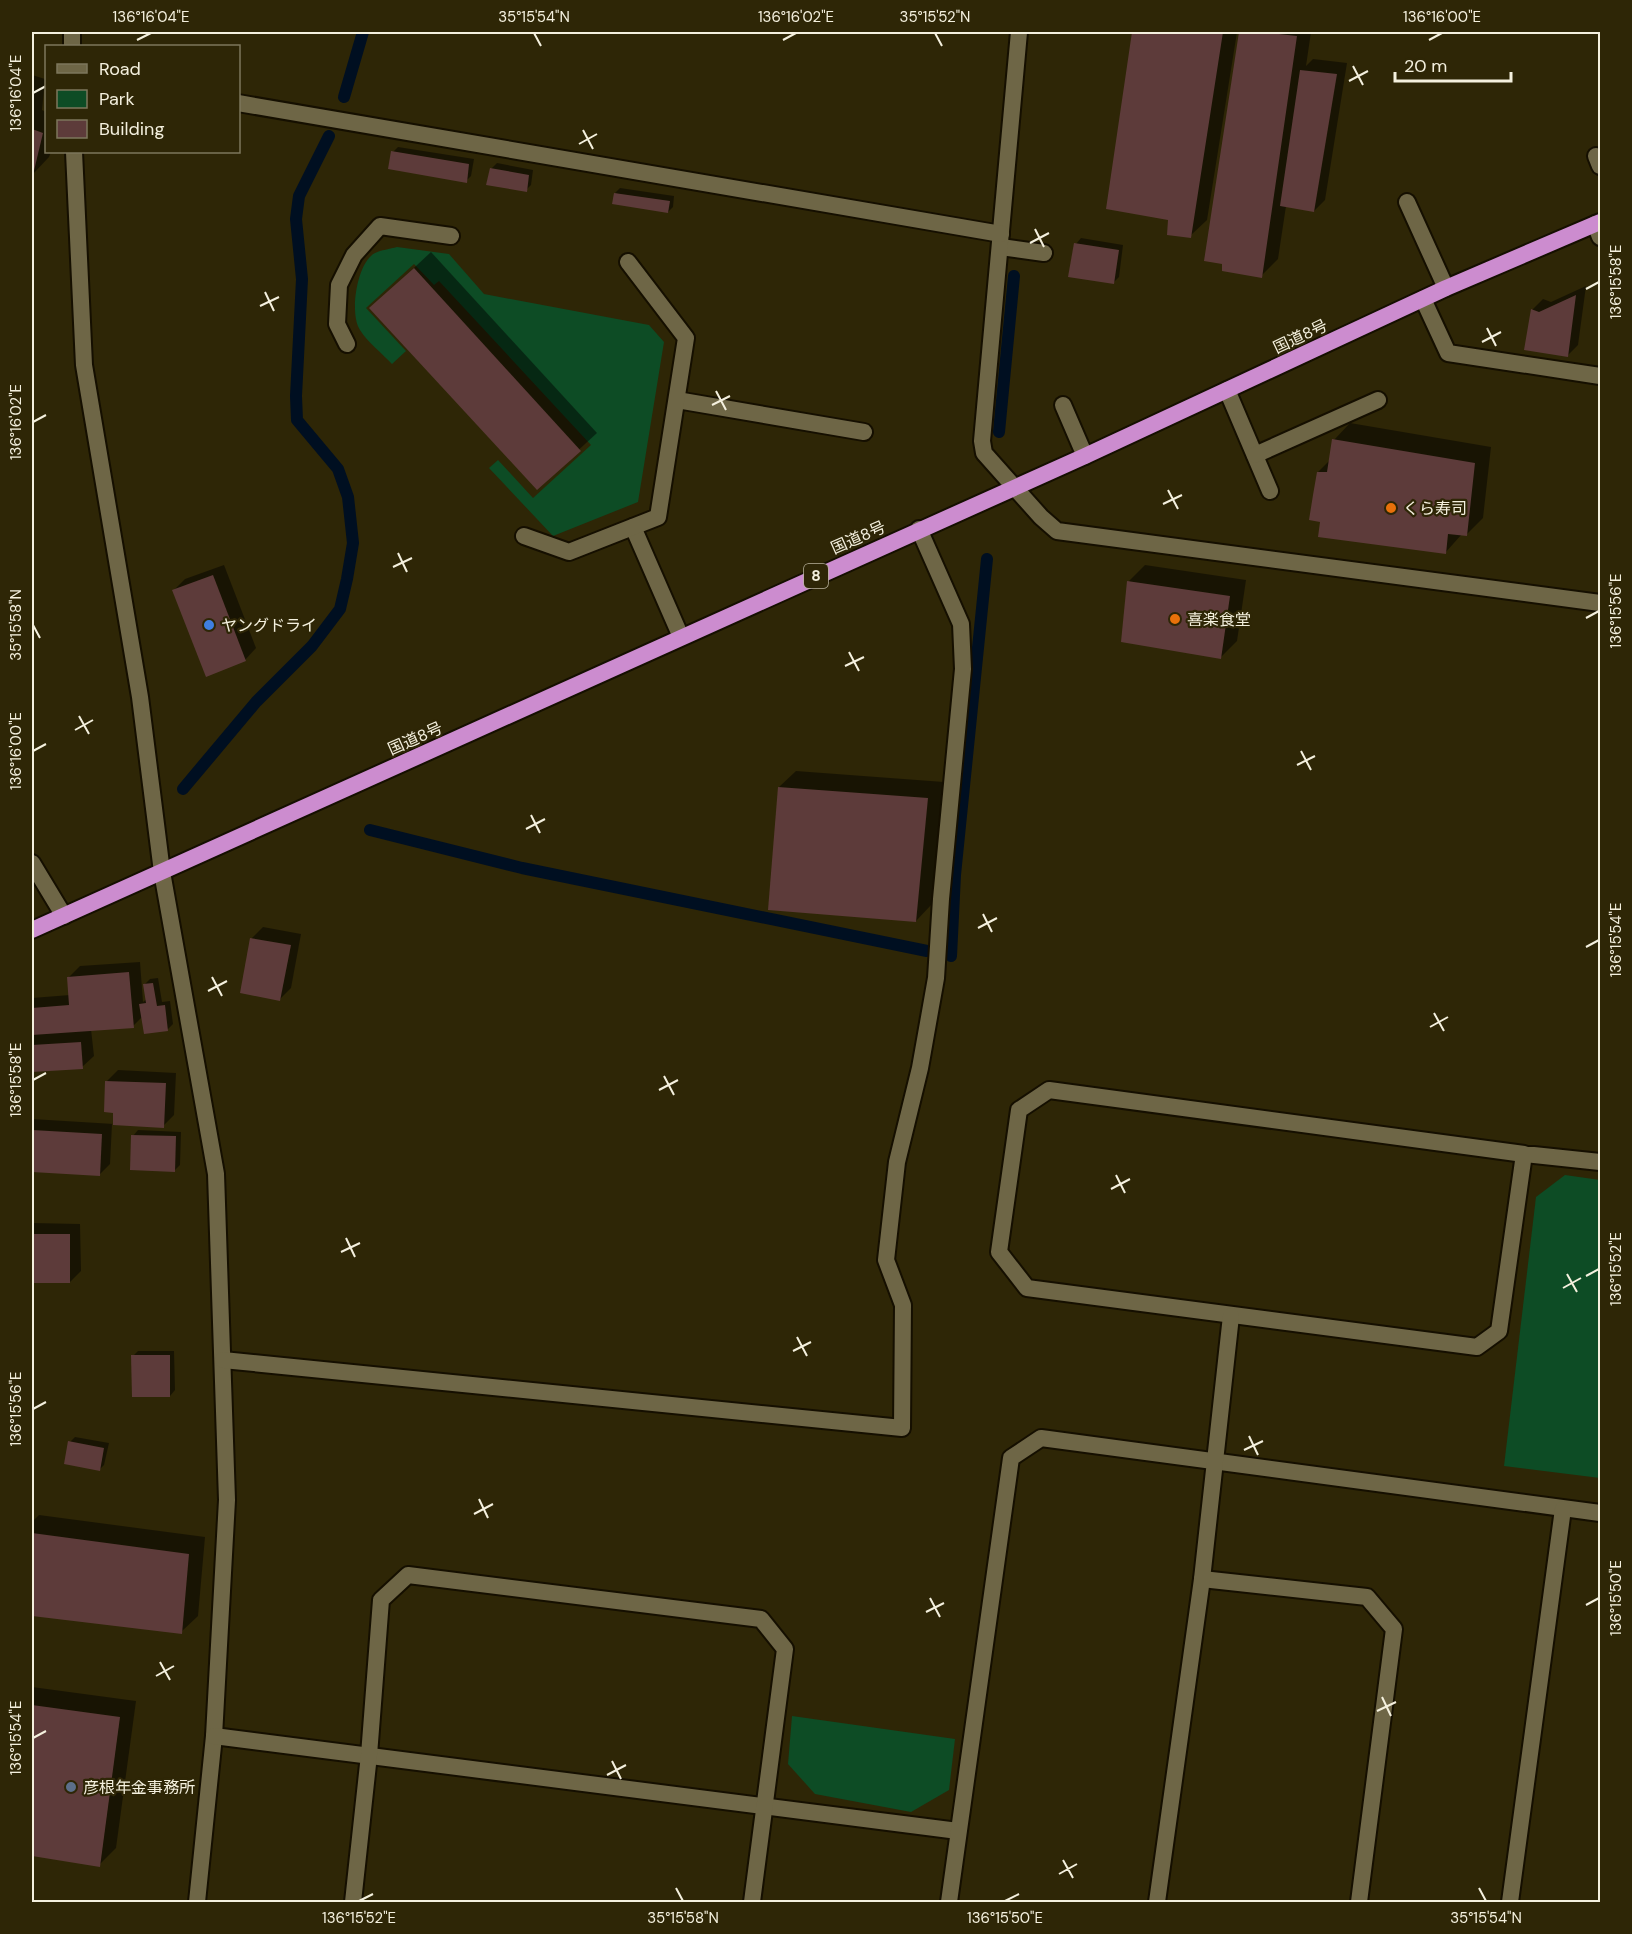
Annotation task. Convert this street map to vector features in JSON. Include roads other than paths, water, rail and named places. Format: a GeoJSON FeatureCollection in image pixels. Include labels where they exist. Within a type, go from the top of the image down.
{"type":"FeatureCollection","features":[{"type":"Feature","properties":{"kind":"highway","name":"国道8号"},"geometry":{"type":"LineString","coordinates":[[32,930],[1085,456],[1446,288],[1599,228]]}},
{"type":"Feature","properties":{"kind":"street"},"geometry":{"type":"LineString","coordinates":[[1019,32],[982,441],[984,453],[1041,517],[1057,531],[1600,603]]}},
{"type":"Feature","properties":{"kind":"street"},"geometry":{"type":"LineString","coordinates":[[240,103],[1001,241],[1044,253]]}},
{"type":"Feature","properties":{"kind":"street"},"geometry":{"type":"LineString","coordinates":[[74,153],[84,366],[140,698],[162,872],[216,1174],[227,1500],[214,1736],[197,1902]]}},
{"type":"Feature","properties":{"kind":"street"},"geometry":{"type":"LineString","coordinates":[[1407,202],[1446,288]]}},
{"type":"Feature","properties":{"kind":"street"},"geometry":{"type":"LineString","coordinates":[[347,344],[337,324],[339,285],[354,255],[380,226],[451,236]]}},
{"type":"Feature","properties":{"kind":"street"},"geometry":{"type":"LineString","coordinates":[[524,536],[569,552],[658,517],[686,338],[628,262]]}},
{"type":"Feature","properties":{"kind":"street"},"geometry":{"type":"LineString","coordinates":[[1423,299],[1448,353],[1600,376]]}},
{"type":"Feature","properties":{"kind":"street"},"geometry":{"type":"LineString","coordinates":[[1227,390],[1270,491]]}},
{"type":"Feature","properties":{"kind":"street"},"geometry":{"type":"LineString","coordinates":[[677,400],[864,432]]}},
{"type":"Feature","properties":{"kind":"street"},"geometry":{"type":"LineString","coordinates":[[1255,455],[1378,400]]}},
{"type":"Feature","properties":{"kind":"street"},"geometry":{"type":"LineString","coordinates":[[1063,405],[1085,456]]}},
{"type":"Feature","properties":{"kind":"street"},"geometry":{"type":"LineString","coordinates":[[633,527],[681,637]]}},
{"type":"Feature","properties":{"kind":"street"},"geometry":{"type":"LineString","coordinates":[[223,1360],[902,1428],[903,1305],[886,1260],[897,1162],[920,1068],[936,978],[941,899],[963,669],[961,624],[919,529]]}},
{"type":"Feature","properties":{"kind":"street"},"geometry":{"type":"LineString","coordinates":[[32,863],[64,916]]}},
{"type":"Feature","properties":{"kind":"street"},"geometry":{"type":"LineString","coordinates":[[1524,1154],[1499,1331],[1477,1347],[1027,1288],[999,1252],[1019,1110],[1049,1090],[1524,1154],[1600,1162]]}},
{"type":"Feature","properties":{"kind":"street"},"geometry":{"type":"LineString","coordinates":[[1157,1902],[1202,1579],[1231,1316]]}},
{"type":"Feature","properties":{"kind":"street"},"geometry":{"type":"LineString","coordinates":[[950,1902],[1011,1458],[1041,1438],[1600,1514]]}},
{"type":"Feature","properties":{"kind":"street"},"geometry":{"type":"LineString","coordinates":[[1510,1902],[1563,1509]]}},
{"type":"Feature","properties":{"kind":"street"},"geometry":{"type":"LineString","coordinates":[[353,1902],[369,1755],[381,1600],[408,1575],[761,1619],[785,1649],[752,1902]]}},
{"type":"Feature","properties":{"kind":"street"},"geometry":{"type":"LineString","coordinates":[[1202,1579],[1367,1598],[1394,1629],[1359,1902]]}},
{"type":"Feature","properties":{"kind":"street"},"geometry":{"type":"LineString","coordinates":[[214,1736],[958,1831]]}},
{"type":"Feature","properties":{"kind":"waterway"},"geometry":{"type":"LineString","coordinates":[[344,97],[363,32]]}},
{"type":"Feature","properties":{"kind":"waterway"},"geometry":{"type":"LineString","coordinates":[[183,789],[256,702],[312,646],[340,609],[347,579],[353,543],[348,497],[338,469],[297,420],[296,396],[302,279],[296,219],[299,196],[329,136]]}},
{"type":"Feature","properties":{"kind":"waterway"},"geometry":{"type":"LineString","coordinates":[[999,432],[1014,276]]}},
{"type":"Feature","properties":{"kind":"waterway"},"geometry":{"type":"LineString","coordinates":[[951,956],[955,875],[987,559]]}},
{"type":"Feature","properties":{"kind":"waterway"},"geometry":{"type":"LineString","coordinates":[[370,830],[522,868],[927,951]]}},
{"type":"Feature","properties":{"kind":"place","name":"くら寿司"},"geometry":{"type":"Point","coordinates":[1391,508]}},
{"type":"Feature","properties":{"kind":"place","name":"喜楽食堂"},"geometry":{"type":"Point","coordinates":[1175,619]}},
{"type":"Feature","properties":{"kind":"place","name":"ヤングドライ"},"geometry":{"type":"Point","coordinates":[209,625]}},
{"type":"Feature","properties":{"kind":"place","name":"彦根年金事務所"},"geometry":{"type":"Point","coordinates":[71,1787]}}]}
